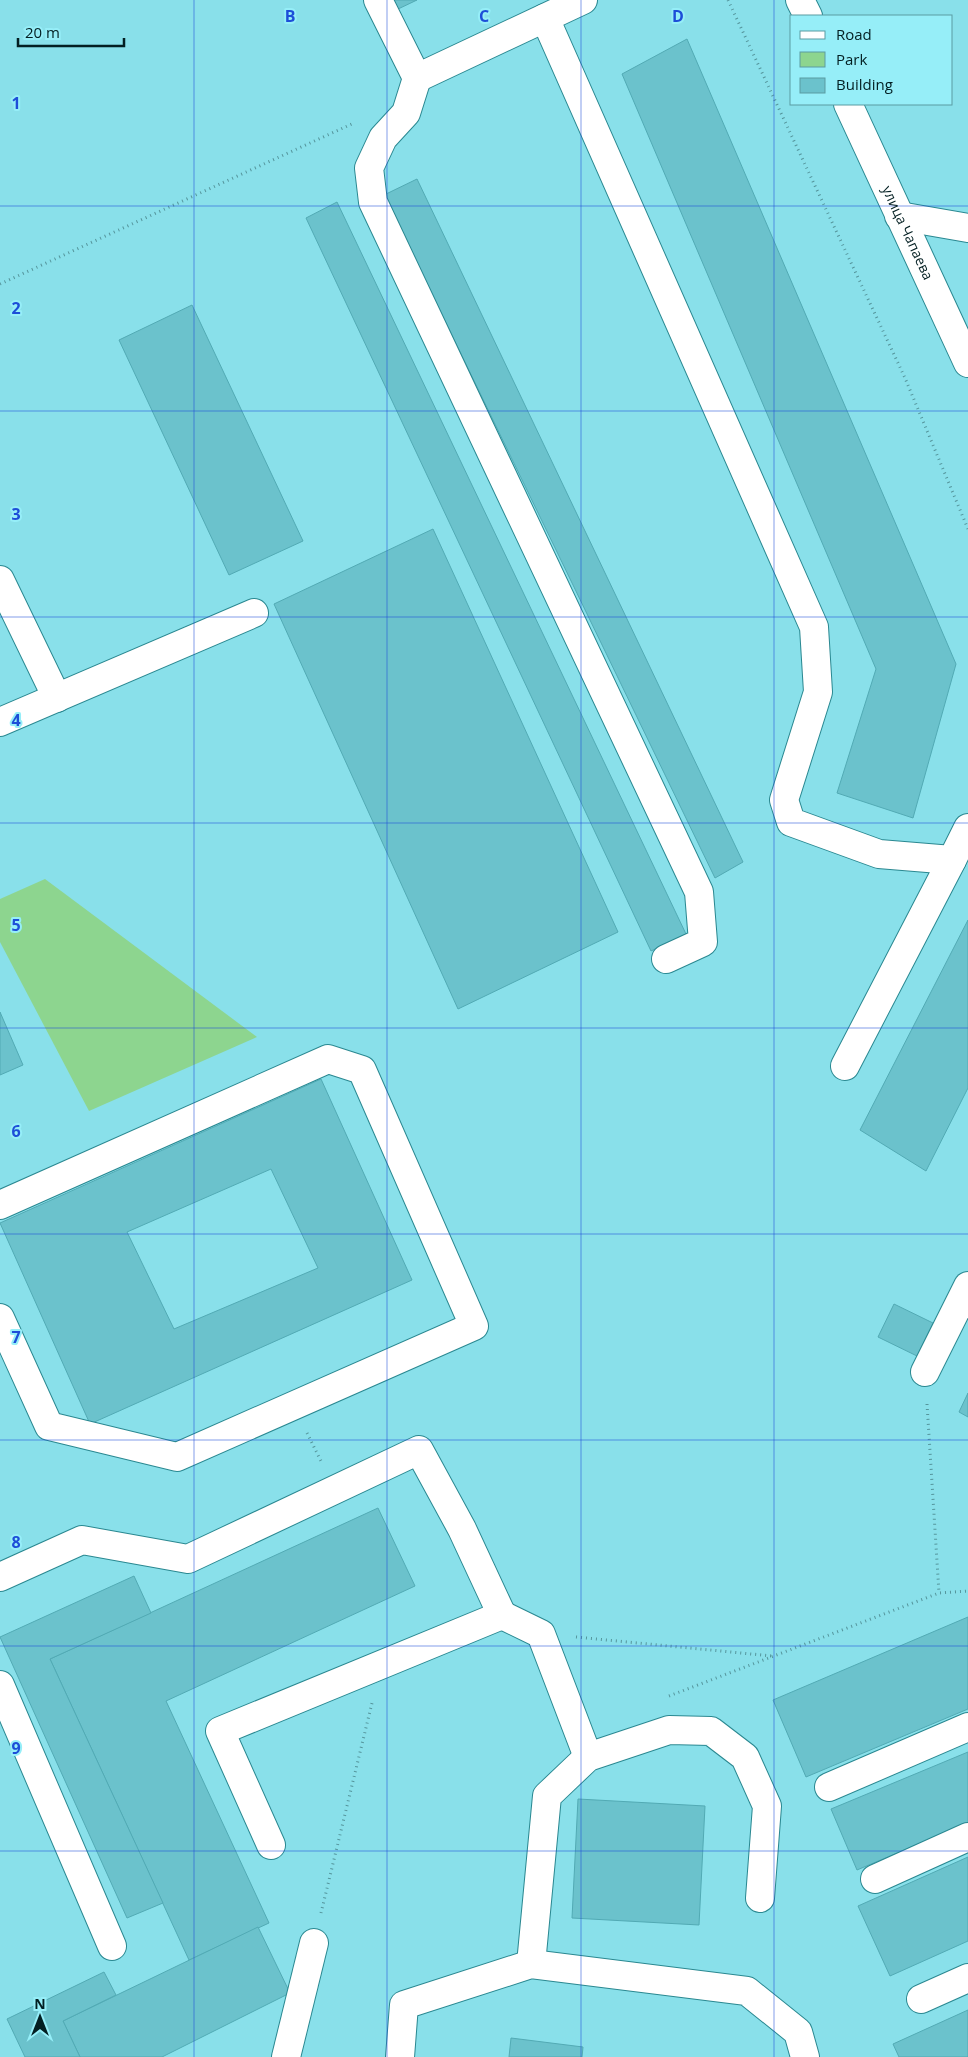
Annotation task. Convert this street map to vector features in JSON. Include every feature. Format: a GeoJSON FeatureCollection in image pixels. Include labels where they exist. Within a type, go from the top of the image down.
{"type":"FeatureCollection","features":[{"type":"Feature","properties":{"kind":"street"},"geometry":{"type":"LineString","coordinates":[[378,0],[416,78],[406,113],[383,138],[369,168],[373,202],[699,892],[703,942],[666,959]]}},
{"type":"Feature","properties":{"kind":"street"},"geometry":{"type":"LineString","coordinates":[[416,78],[583,0]]}},
{"type":"Feature","properties":{"kind":"street"},"geometry":{"type":"LineString","coordinates":[[800,0],[808,15]]}},
{"type":"Feature","properties":{"kind":"street"},"geometry":{"type":"LineString","coordinates":[[545,18],[814,627],[818,692],[784,800],[791,822],[880,854],[952,860]]}},
{"type":"Feature","properties":{"kind":"street","name":"улица Чапаева"},"geometry":{"type":"LineString","coordinates":[[848,105],[968,363]]}},
{"type":"Feature","properties":{"kind":"street"},"geometry":{"type":"LineString","coordinates":[[899,216],[968,228]]}},
{"type":"Feature","properties":{"kind":"street"},"geometry":{"type":"LineString","coordinates":[[0,580],[57,698]]}},
{"type":"Feature","properties":{"kind":"street"},"geometry":{"type":"LineString","coordinates":[[0,722],[254,613]]}},
{"type":"Feature","properties":{"kind":"street"},"geometry":{"type":"LineString","coordinates":[[845,1066],[968,828]]}},
{"type":"Feature","properties":{"kind":"street"},"geometry":{"type":"LineString","coordinates":[[0,1205],[328,1059],[362,1070],[474,1326],[177,1457],[49,1426],[0,1318]]}},
{"type":"Feature","properties":{"kind":"street"},"geometry":{"type":"LineString","coordinates":[[924,1372],[968,1286]]}},
{"type":"Feature","properties":{"kind":"street"},"geometry":{"type":"LineString","coordinates":[[0,1577],[82,1540],[188,1559],[419,1450],[462,1529],[502,1615],[541,1634],[588,1757]]}},
{"type":"Feature","properties":{"kind":"street"},"geometry":{"type":"LineString","coordinates":[[271,1845],[220,1731],[502,1615]]}},
{"type":"Feature","properties":{"kind":"street"},"geometry":{"type":"LineString","coordinates":[[0,1685],[112,1946]]}},
{"type":"Feature","properties":{"kind":"street"},"geometry":{"type":"LineString","coordinates":[[829,1787],[968,1727]]}},
{"type":"Feature","properties":{"kind":"street"},"geometry":{"type":"LineString","coordinates":[[531,1964],[547,1796],[588,1757],[669,1730],[711,1731],[746,1757],[767,1806],[760,1898]]}},
{"type":"Feature","properties":{"kind":"street"},"geometry":{"type":"LineString","coordinates":[[875,1879],[968,1837]]}},
{"type":"Feature","properties":{"kind":"street"},"geometry":{"type":"LineString","coordinates":[[286,2057],[314,1943]]}},
{"type":"Feature","properties":{"kind":"street"},"geometry":{"type":"LineString","coordinates":[[400,2057],[404,2005],[531,1964],[748,1992],[798,2032],[805,2057]]}},
{"type":"Feature","properties":{"kind":"street"},"geometry":{"type":"LineString","coordinates":[[921,1999],[968,1978]]}},
{"type":"Feature","properties":{"kind":"path"},"geometry":{"type":"LineString","coordinates":[[728,0],[905,378],[968,529]]}},
{"type":"Feature","properties":{"kind":"path"},"geometry":{"type":"LineString","coordinates":[[0,284],[358,121]]}},
{"type":"Feature","properties":{"kind":"path"},"geometry":{"type":"LineString","coordinates":[[924,1372],[939,1593]]}},
{"type":"Feature","properties":{"kind":"path"},"geometry":{"type":"LineString","coordinates":[[293,1406],[335,1490]]}},
{"type":"Feature","properties":{"kind":"path"},"geometry":{"type":"LineString","coordinates":[[666,1697],[939,1593],[968,1591]]}},
{"type":"Feature","properties":{"kind":"path"},"geometry":{"type":"LineString","coordinates":[[541,1634],[772,1656]]}},
{"type":"Feature","properties":{"kind":"path"},"geometry":{"type":"LineString","coordinates":[[314,1943],[381,1665]]}},
{"type":"Feature","properties":{"kind":"green space"},"geometry":{"type":"Polygon","coordinates":[[[45,879],[257,1037],[89,1111],[0,942],[0,899],[45,879]]]}},
{"type":"Feature","properties":{"kind":"building"},"geometry":{"type":"Polygon","coordinates":[[[392,0],[417,0],[396,10],[392,0]]]}},
{"type":"Feature","properties":{"kind":"building"},"geometry":{"type":"Polygon","coordinates":[[[687,39],[956,664],[913,818],[837,793],[876,669],[622,74],[687,39]]]}},
{"type":"Feature","properties":{"kind":"building"},"geometry":{"type":"Polygon","coordinates":[[[417,179],[743,862],[715,878],[384,195],[417,179]]]}},
{"type":"Feature","properties":{"kind":"building"},"geometry":{"type":"Polygon","coordinates":[[[337,202],[686,934],[651,951],[306,218],[337,202]]]}},
{"type":"Feature","properties":{"kind":"building"},"geometry":{"type":"Polygon","coordinates":[[[192,305],[303,541],[229,575],[119,340],[192,305]]]}},
{"type":"Feature","properties":{"kind":"building"},"geometry":{"type":"Polygon","coordinates":[[[433,529],[618,932],[458,1009],[274,604],[433,529]]]}},
{"type":"Feature","properties":{"kind":"building"},"geometry":{"type":"Polygon","coordinates":[[[968,920],[968,1088],[926,1171],[860,1130],[968,920]]]}},
{"type":"Feature","properties":{"kind":"building"},"geometry":{"type":"Polygon","coordinates":[[[0,1012],[23,1065],[0,1075],[0,1012]]]}},
{"type":"Feature","properties":{"kind":"building"},"geometry":{"type":"Polygon","coordinates":[[[321,1079],[412,1280],[90,1424],[0,1223],[321,1079]],[[271,1169],[127,1232],[174,1329],[318,1268],[271,1169]]]}},
{"type":"Feature","properties":{"kind":"building"},"geometry":{"type":"Polygon","coordinates":[[[894,1304],[933,1323],[917,1356],[878,1337],[894,1304]]]}},
{"type":"Feature","properties":{"kind":"building"},"geometry":{"type":"Polygon","coordinates":[[[968,1393],[968,1417],[959,1412],[968,1393]]]}},
{"type":"Feature","properties":{"kind":"building"},"geometry":{"type":"Polygon","coordinates":[[[378,1508],[415,1586],[166,1701],[269,1923],[189,1960],[50,1659],[378,1508]]]}},
{"type":"Feature","properties":{"kind":"building"},"geometry":{"type":"Polygon","coordinates":[[[134,1576],[151,1613],[50,1659],[163,1903],[127,1918],[0,1637],[134,1576]]]}},
{"type":"Feature","properties":{"kind":"building"},"geometry":{"type":"Polygon","coordinates":[[[968,1617],[968,1709],[806,1777],[773,1700],[968,1617]]]}},
{"type":"Feature","properties":{"kind":"building"},"geometry":{"type":"Polygon","coordinates":[[[968,1752],[968,1823],[857,1870],[831,1809],[968,1752]]]}},
{"type":"Feature","properties":{"kind":"building"},"geometry":{"type":"Polygon","coordinates":[[[578,1799],[705,1806],[699,1925],[572,1918],[578,1799]]]}},
{"type":"Feature","properties":{"kind":"building"},"geometry":{"type":"Polygon","coordinates":[[[968,1857],[968,1941],[890,1976],[858,1906],[968,1857]]]}},
{"type":"Feature","properties":{"kind":"building"},"geometry":{"type":"Polygon","coordinates":[[[258,1927],[290,1993],[162,2057],[80,2057],[63,2021],[258,1927]]]}},
{"type":"Feature","properties":{"kind":"building"},"geometry":{"type":"Polygon","coordinates":[[[104,1972],[116,1995],[63,2021],[80,2057],[25,2057],[7,2019],[104,1972]]]}},
{"type":"Feature","properties":{"kind":"building"},"geometry":{"type":"Polygon","coordinates":[[[968,2010],[968,2057],[899,2057],[893,2044],[968,2010]]]}},
{"type":"Feature","properties":{"kind":"building"},"geometry":{"type":"Polygon","coordinates":[[[511,2038],[583,2047],[582,2057],[509,2057],[511,2038]]]}}]}
